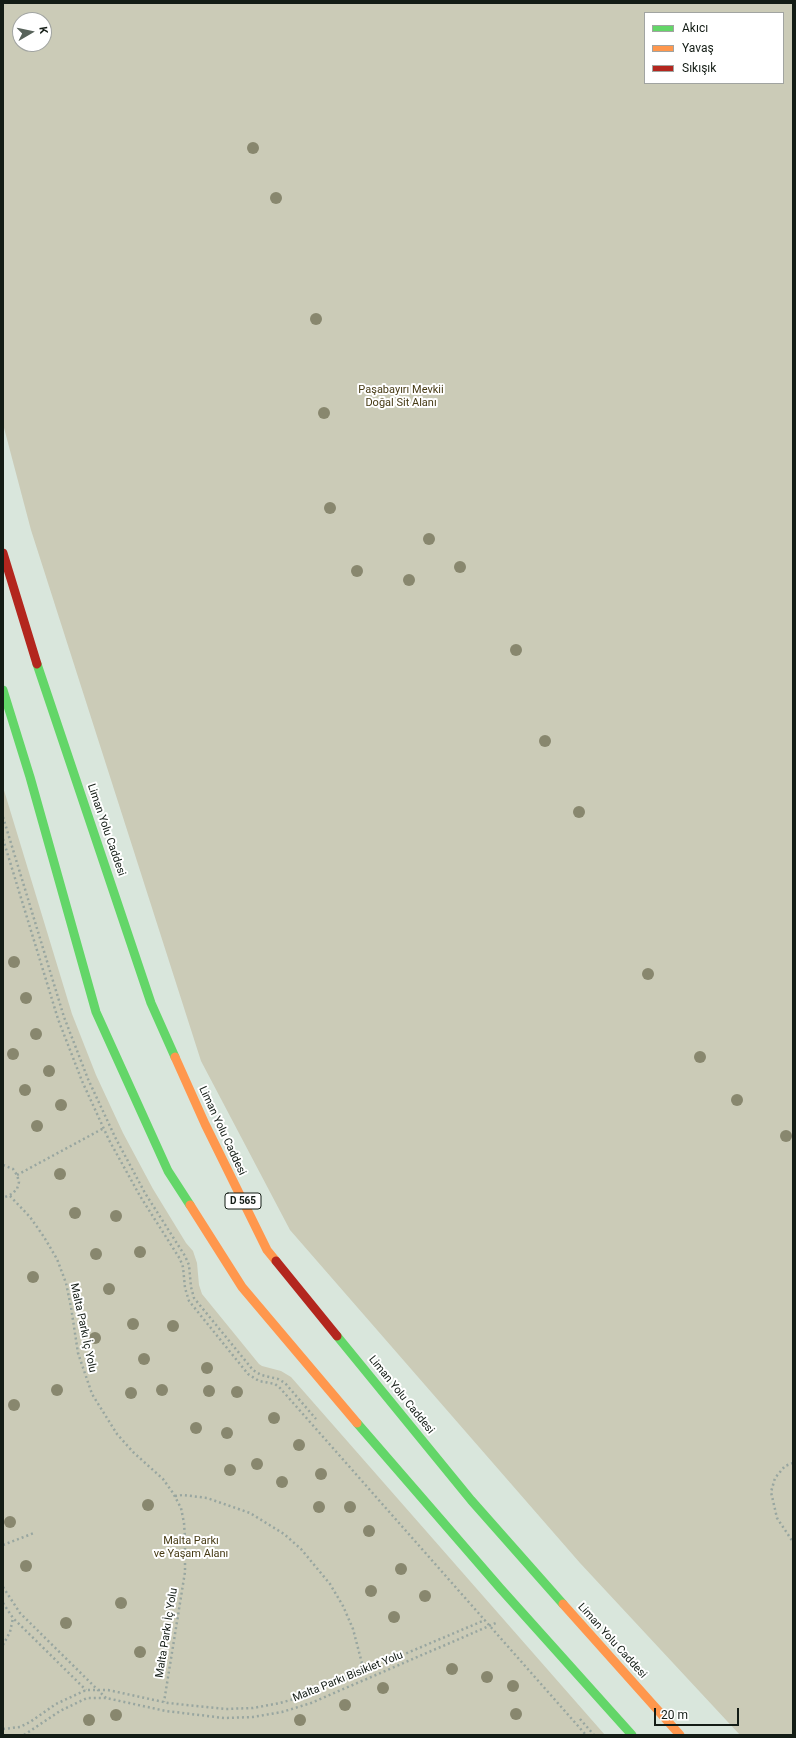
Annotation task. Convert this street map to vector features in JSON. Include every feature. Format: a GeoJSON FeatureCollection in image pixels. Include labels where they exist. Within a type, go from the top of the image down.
{"type":"FeatureCollection","features":[{"type":"Feature","properties":{"kind":"highway","name":"Liman Yolu Caddesi"},"geometry":{"type":"LineString","coordinates":[[3,553],[25,627],[151,1003],[205,1124],[267,1250],[471,1500],[680,1735]]}},
{"type":"Feature","properties":{"kind":"highway"},"geometry":{"type":"LineString","coordinates":[[3,690],[30,776],[96,1012],[168,1171],[242,1287],[316,1376],[464,1546],[632,1735]]}},
{"type":"Feature","properties":{"kind":"path"},"geometry":{"type":"LineString","coordinates":[[17,1175],[104,1128]]}},
{"type":"Feature","properties":{"kind":"path"},"geometry":{"type":"LineString","coordinates":[[3,1165],[13,1169],[19,1182],[17,1189],[10,1196],[3,1198]]}},
{"type":"Feature","properties":{"kind":"path","name":"Malta Parkı İç Yolu"},"geometry":{"type":"LineString","coordinates":[[10,1196],[30,1217],[57,1259],[67,1289],[78,1354],[92,1394],[104,1415],[133,1452],[163,1479],[175,1496],[184,1523],[185,1572],[164,1702]]}},
{"type":"Feature","properties":{"kind":"path"},"geometry":{"type":"LineString","coordinates":[[793,1463],[785,1466],[775,1478],[771,1492],[777,1518],[793,1542]]}},
{"type":"Feature","properties":{"kind":"path"},"geometry":{"type":"LineString","coordinates":[[175,1496],[183,1495],[207,1498],[250,1513],[273,1526],[302,1549],[330,1584],[343,1606],[353,1629],[364,1671]]}},
{"type":"Feature","properties":{"kind":"path"},"geometry":{"type":"LineString","coordinates":[[3,1545],[34,1533]]}},
{"type":"Feature","properties":{"kind":"path"},"geometry":{"type":"LineString","coordinates":[[3,1587],[20,1613],[106,1698]]}},
{"type":"Feature","properties":{"kind":"path"},"geometry":{"type":"LineString","coordinates":[[3,1603],[13,1618],[86,1690]]}},
{"type":"Feature","properties":{"kind":"path"},"geometry":{"type":"LineString","coordinates":[[3,1645],[10,1632],[13,1618]]}},
{"type":"Feature","properties":{"kind":"path"},"geometry":{"type":"LineString","coordinates":[[3,1729],[25,1725],[56,1704],[86,1690],[108,1690],[164,1702],[224,1709],[253,1708],[280,1703],[308,1695],[484,1620]]}},
{"type":"Feature","properties":{"kind":"path","name":"Malta Parkı Bisiklet Yolu"},"geometry":{"type":"LineString","coordinates":[[24,1735],[73,1704],[87,1698],[106,1698],[166,1711],[224,1718],[253,1717],[282,1712],[311,1703],[496,1623]]}},
{"type":"Feature","properties":{"kind":"green space","name":"Paşabayırı Mevkii Doğal Sit Alanı"},"geometry":{"type":"Polygon","coordinates":[[[3,3],[793,3],[793,1735],[740,1735],[580,1563],[290,1230],[201,1061],[31,530],[3,424],[3,3]]]}},
{"type":"Feature","properties":{"kind":"green space","name":"Malta Parkı ve Yaşam Alanı"},"geometry":{"type":"Polygon","coordinates":[[[3,787],[72,1014],[96,1075],[123,1133],[153,1189],[186,1243],[193,1251],[197,1263],[199,1285],[202,1294],[259,1364],[281,1371],[291,1377],[605,1735],[3,1735],[3,787]]]}},
{"type":"Feature","properties":{"kind":"traffic: fast"},"geometry":{"type":"LineString","coordinates":[[37,664],[151,1003],[175,1057]]}},
{"type":"Feature","properties":{"kind":"traffic: fast"},"geometry":{"type":"LineString","coordinates":[[3,690],[30,777],[96,1012],[168,1171],[190,1205]]}},
{"type":"Feature","properties":{"kind":"traffic: fast"},"geometry":{"type":"LineString","coordinates":[[337,1336],[471,1500],[563,1604]]}},
{"type":"Feature","properties":{"kind":"traffic: fast"},"geometry":{"type":"LineString","coordinates":[[357,1423],[500,1588],[632,1735]]}},
{"type":"Feature","properties":{"kind":"traffic: slow"},"geometry":{"type":"LineString","coordinates":[[175,1057],[205,1124],[267,1250],[276,1261]]}},
{"type":"Feature","properties":{"kind":"traffic: slow"},"geometry":{"type":"LineString","coordinates":[[190,1205],[242,1287],[357,1423]]}},
{"type":"Feature","properties":{"kind":"traffic: slow"},"geometry":{"type":"LineString","coordinates":[[563,1604],[680,1735]]}},
{"type":"Feature","properties":{"kind":"traffic: jam"},"geometry":{"type":"LineString","coordinates":[[3,553],[37,664]]}},
{"type":"Feature","properties":{"kind":"traffic: jam"},"geometry":{"type":"LineString","coordinates":[[276,1261],[337,1336]]}}]}
